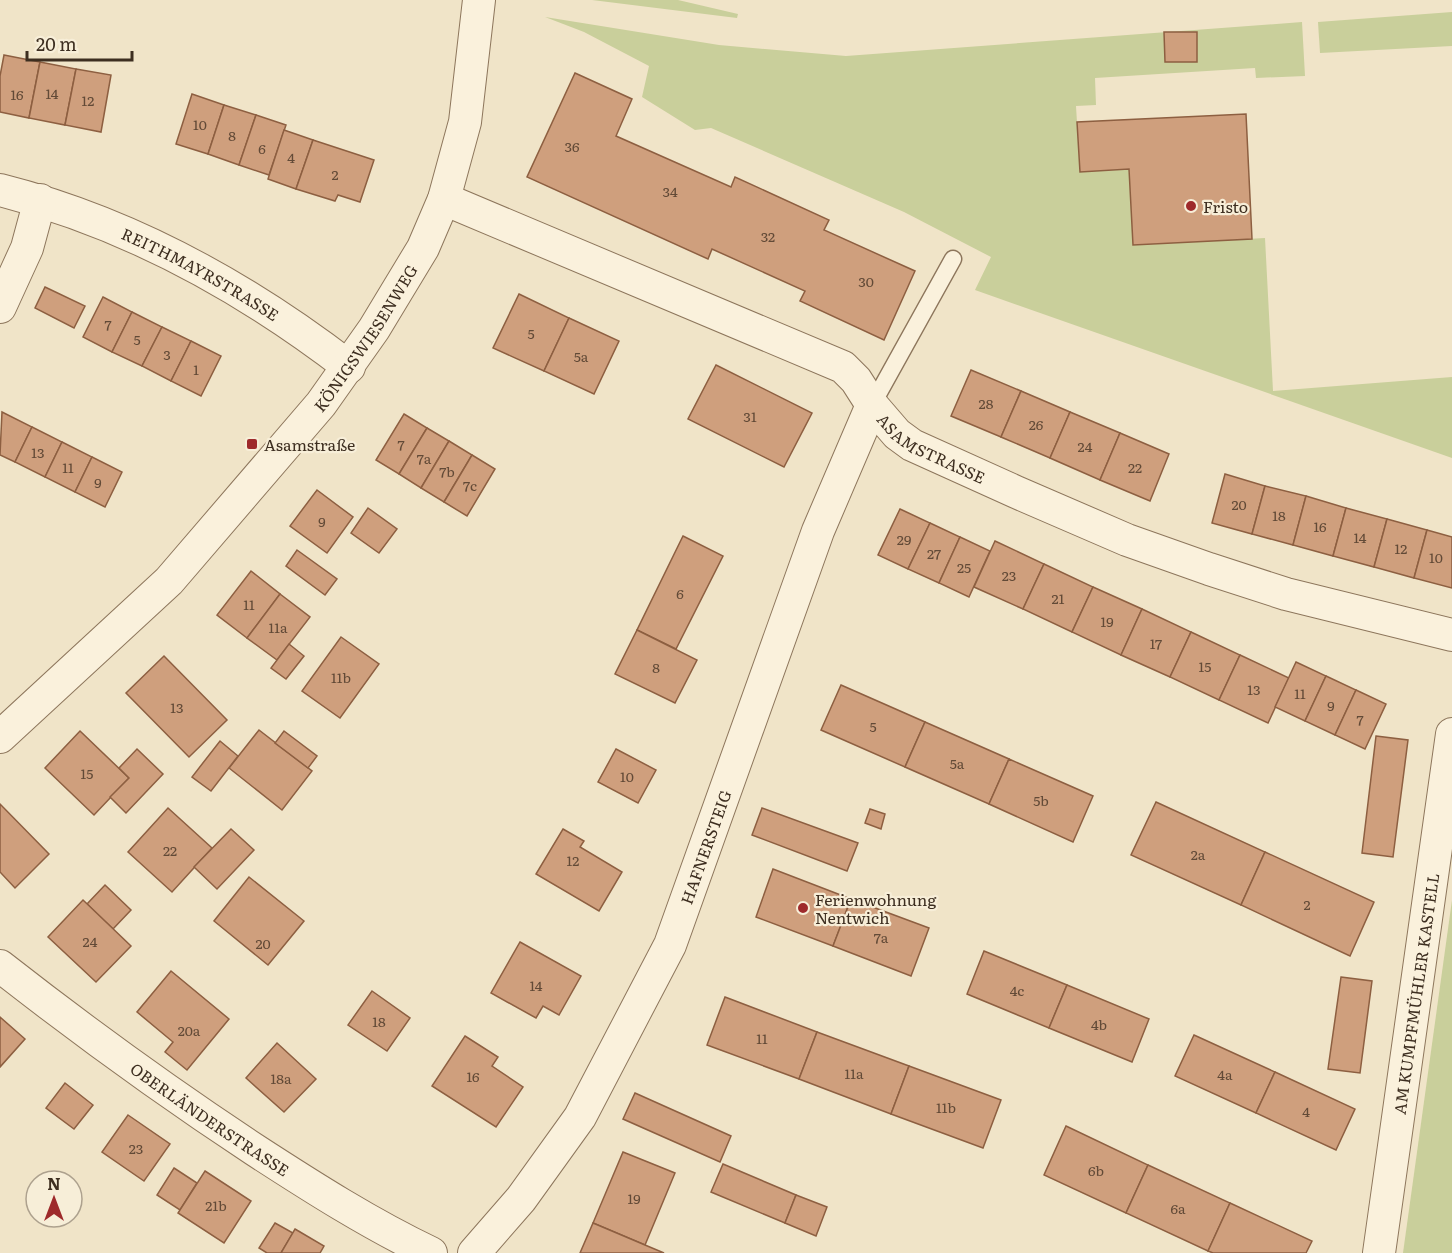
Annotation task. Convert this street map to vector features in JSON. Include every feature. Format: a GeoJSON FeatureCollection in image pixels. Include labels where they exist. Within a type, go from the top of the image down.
{"type":"FeatureCollection","features":[{"type":"Feature","properties":{"kind":"street","name":"KÖNIGSWIESENWEG"},"geometry":{"type":"LineString","coordinates":[[0,737],[169,581],[349,367],[423,248],[444,199],[465,122],[479,0]]}},
{"type":"Feature","properties":{"kind":"street","name":"REITHMAYRSTRASSE"},"geometry":{"type":"LineString","coordinates":[[0,190],[40,200],[98,220],[177,256],[314,340],[349,367]]}},
{"type":"Feature","properties":{"kind":"street","name":"ASAMSTRASSE"},"geometry":{"type":"LineString","coordinates":[[444,199],[843,368],[856,380],[872,405],[897,434],[912,445],[1127,540],[1286,594],[1452,635]]}},
{"type":"Feature","properties":{"kind":"street"},"geometry":{"type":"LineString","coordinates":[[0,307],[27,248],[40,200]]}},
{"type":"Feature","properties":{"kind":"street","name":"HAFNERSTEIG"},"geometry":{"type":"LineString","coordinates":[[474,1253],[521,1199],[580,1117],[670,945],[818,531],[872,405]]}},
{"type":"Feature","properties":{"kind":"street","name":"AM KUMPFMÜHLER KASTELL"},"geometry":{"type":"LineString","coordinates":[[1379,1253],[1452,734]]}},
{"type":"Feature","properties":{"kind":"street","name":"OBERLÄNDERSTRASSE"},"geometry":{"type":"LineString","coordinates":[[0,966],[180,1100],[308,1184],[402,1240],[431,1253]]}},
{"type":"Feature","properties":{"kind":"lane"},"geometry":{"type":"LineString","coordinates":[[872,405],[953,259]]}},
{"type":"Feature","properties":{"kind":"green space"},"geometry":{"type":"Polygon","coordinates":[[[592,0],[678,0],[738,14],[737,18],[592,0]]]}},
{"type":"Feature","properties":{"kind":"green space"},"geometry":{"type":"Polygon","coordinates":[[[1452,12],[1452,46],[1320,53],[1318,22],[1452,12]]]}},
{"type":"Feature","properties":{"kind":"green space"},"geometry":{"type":"Polygon","coordinates":[[[545,17],[719,45],[846,56],[1302,22],[1305,76],[1256,78],[1255,68],[1095,78],[1096,105],[1076,106],[1080,172],[1129,169],[1133,245],[1265,238],[1273,391],[1452,377],[1452,458],[975,290],[991,257],[904,212],[711,128],[695,130],[642,97],[649,66],[584,32],[545,17]]]}},
{"type":"Feature","properties":{"kind":"green space"},"geometry":{"type":"Polygon","coordinates":[[[1452,900],[1452,1253],[1403,1253],[1452,900]]]}},
{"type":"Feature","properties":{"kind":"building"},"geometry":{"type":"Polygon","coordinates":[[[1164,32],[1197,32],[1197,62],[1165,62],[1164,32]]]}},
{"type":"Feature","properties":{"kind":"building"},"geometry":{"type":"Polygon","coordinates":[[[4,55],[40,62],[29,118],[0,112],[0,76],[4,55]]]}},
{"type":"Feature","properties":{"kind":"building"},"geometry":{"type":"Polygon","coordinates":[[[40,62],[76,69],[65,125],[29,118],[40,62]]]}},
{"type":"Feature","properties":{"kind":"building"},"geometry":{"type":"Polygon","coordinates":[[[76,69],[111,75],[101,132],[65,125],[76,69]]]}},
{"type":"Feature","properties":{"kind":"building"},"geometry":{"type":"Polygon","coordinates":[[[575,73],[632,99],[616,136],[731,187],[735,177],[829,220],[824,230],[915,271],[884,340],[800,301],[805,291],[712,249],[708,259],[527,177],[575,73]]]}},
{"type":"Feature","properties":{"kind":"building"},"geometry":{"type":"Polygon","coordinates":[[[192,94],[224,105],[208,154],[176,144],[192,94]]]}},
{"type":"Feature","properties":{"kind":"building"},"geometry":{"type":"Polygon","coordinates":[[[224,105],[256,115],[239,165],[208,154],[224,105]]]}},
{"type":"Feature","properties":{"kind":"building","name":"Fristo"},"geometry":{"type":"Polygon","coordinates":[[[1246,114],[1252,239],[1133,245],[1129,169],[1080,172],[1077,122],[1246,114]]]}},
{"type":"Feature","properties":{"kind":"building"},"geometry":{"type":"Polygon","coordinates":[[[256,115],[286,125],[269,175],[239,165],[256,115]]]}},
{"type":"Feature","properties":{"kind":"building"},"geometry":{"type":"Polygon","coordinates":[[[284,130],[313,140],[296,189],[268,179],[284,130]]]}},
{"type":"Feature","properties":{"kind":"building"},"geometry":{"type":"Polygon","coordinates":[[[313,140],[374,160],[360,202],[338,195],[335,201],[296,189],[313,140]]]}},
{"type":"Feature","properties":{"kind":"building"},"geometry":{"type":"Polygon","coordinates":[[[45,287],[85,306],[74,328],[35,308],[45,287]]]}},
{"type":"Feature","properties":{"kind":"building"},"geometry":{"type":"Polygon","coordinates":[[[519,294],[569,318],[544,371],[493,348],[519,294]]]}},
{"type":"Feature","properties":{"kind":"building"},"geometry":{"type":"Polygon","coordinates":[[[103,297],[132,312],[112,352],[83,337],[103,297]]]}},
{"type":"Feature","properties":{"kind":"building"},"geometry":{"type":"Polygon","coordinates":[[[132,312],[162,327],[142,366],[112,352],[132,312]]]}},
{"type":"Feature","properties":{"kind":"building"},"geometry":{"type":"Polygon","coordinates":[[[569,318],[619,341],[594,394],[544,371],[569,318]]]}},
{"type":"Feature","properties":{"kind":"building"},"geometry":{"type":"Polygon","coordinates":[[[162,327],[191,341],[171,381],[142,366],[162,327]]]}},
{"type":"Feature","properties":{"kind":"building"},"geometry":{"type":"Polygon","coordinates":[[[191,341],[221,356],[201,396],[171,381],[191,341]]]}},
{"type":"Feature","properties":{"kind":"building"},"geometry":{"type":"Polygon","coordinates":[[[716,365],[812,413],[784,467],[688,419],[716,365]]]}},
{"type":"Feature","properties":{"kind":"building"},"geometry":{"type":"Polygon","coordinates":[[[971,370],[1021,391],[1001,437],[951,416],[971,370]]]}},
{"type":"Feature","properties":{"kind":"building"},"geometry":{"type":"Polygon","coordinates":[[[1021,391],[1070,412],[1050,458],[1001,437],[1021,391]]]}},
{"type":"Feature","properties":{"kind":"building"},"geometry":{"type":"Polygon","coordinates":[[[2,412],[32,427],[15,462],[0,455],[2,412]]]}},
{"type":"Feature","properties":{"kind":"building"},"geometry":{"type":"Polygon","coordinates":[[[1070,412],[1120,433],[1100,480],[1050,458],[1070,412]]]}},
{"type":"Feature","properties":{"kind":"building"},"geometry":{"type":"Polygon","coordinates":[[[404,414],[427,428],[399,474],[376,460],[404,414]]]}},
{"type":"Feature","properties":{"kind":"building"},"geometry":{"type":"Polygon","coordinates":[[[32,427],[62,442],[45,477],[15,462],[32,427]]]}},
{"type":"Feature","properties":{"kind":"building"},"geometry":{"type":"Polygon","coordinates":[[[427,428],[449,441],[421,488],[399,474],[427,428]]]}},
{"type":"Feature","properties":{"kind":"building"},"geometry":{"type":"Polygon","coordinates":[[[1120,433],[1169,454],[1150,501],[1100,480],[1120,433]]]}},
{"type":"Feature","properties":{"kind":"building"},"geometry":{"type":"Polygon","coordinates":[[[449,441],[472,455],[444,502],[421,488],[449,441]]]}},
{"type":"Feature","properties":{"kind":"building"},"geometry":{"type":"Polygon","coordinates":[[[62,442],[92,457],[75,492],[45,477],[62,442]]]}},
{"type":"Feature","properties":{"kind":"building"},"geometry":{"type":"Polygon","coordinates":[[[472,455],[495,469],[467,516],[444,502],[472,455]]]}},
{"type":"Feature","properties":{"kind":"building"},"geometry":{"type":"Polygon","coordinates":[[[92,457],[122,472],[105,507],[75,492],[92,457]]]}},
{"type":"Feature","properties":{"kind":"building"},"geometry":{"type":"Polygon","coordinates":[[[1225,474],[1265,486],[1252,534],[1212,523],[1225,474]]]}},
{"type":"Feature","properties":{"kind":"building"},"geometry":{"type":"Polygon","coordinates":[[[1265,486],[1306,496],[1293,545],[1252,534],[1265,486]]]}},
{"type":"Feature","properties":{"kind":"building"},"geometry":{"type":"Polygon","coordinates":[[[317,490],[353,517],[327,553],[290,526],[317,490]]]}},
{"type":"Feature","properties":{"kind":"building"},"geometry":{"type":"Polygon","coordinates":[[[1306,496],[1346,508],[1333,556],[1293,545],[1306,496]]]}},
{"type":"Feature","properties":{"kind":"building"},"geometry":{"type":"Polygon","coordinates":[[[368,508],[397,529],[379,553],[351,533],[368,508]]]}},
{"type":"Feature","properties":{"kind":"building"},"geometry":{"type":"Polygon","coordinates":[[[1346,508],[1387,519],[1374,567],[1333,556],[1346,508]]]}},
{"type":"Feature","properties":{"kind":"building"},"geometry":{"type":"Polygon","coordinates":[[[900,509],[930,523],[908,569],[878,555],[900,509]]]}},
{"type":"Feature","properties":{"kind":"building"},"geometry":{"type":"Polygon","coordinates":[[[1387,519],[1427,530],[1414,578],[1374,567],[1387,519]]]}},
{"type":"Feature","properties":{"kind":"building"},"geometry":{"type":"Polygon","coordinates":[[[930,523],[960,537],[939,583],[908,569],[930,523]]]}},
{"type":"Feature","properties":{"kind":"building"},"geometry":{"type":"Polygon","coordinates":[[[1427,530],[1452,537],[1452,588],[1414,578],[1427,530]]]}},
{"type":"Feature","properties":{"kind":"building"},"geometry":{"type":"Polygon","coordinates":[[[683,536],[723,556],[676,649],[637,630],[683,536]]]}},
{"type":"Feature","properties":{"kind":"building"},"geometry":{"type":"Polygon","coordinates":[[[960,537],[990,551],[969,597],[939,583],[960,537]]]}},
{"type":"Feature","properties":{"kind":"building"},"geometry":{"type":"Polygon","coordinates":[[[995,541],[1044,564],[1023,609],[974,587],[995,541]]]}},
{"type":"Feature","properties":{"kind":"building"},"geometry":{"type":"Polygon","coordinates":[[[297,550],[337,579],[325,595],[286,566],[297,550]]]}},
{"type":"Feature","properties":{"kind":"building"},"geometry":{"type":"Polygon","coordinates":[[[1044,564],[1093,587],[1072,632],[1023,609],[1044,564]]]}},
{"type":"Feature","properties":{"kind":"building"},"geometry":{"type":"Polygon","coordinates":[[[251,571],[280,594],[247,638],[217,615],[251,571]]]}},
{"type":"Feature","properties":{"kind":"building"},"geometry":{"type":"Polygon","coordinates":[[[1093,587],[1142,609],[1121,655],[1072,632],[1093,587]]]}},
{"type":"Feature","properties":{"kind":"building"},"geometry":{"type":"Polygon","coordinates":[[[280,594],[310,617],[277,660],[247,638],[280,594]]]}},
{"type":"Feature","properties":{"kind":"building"},"geometry":{"type":"Polygon","coordinates":[[[1142,609],[1191,632],[1170,677],[1121,655],[1142,609]]]}},
{"type":"Feature","properties":{"kind":"building"},"geometry":{"type":"Polygon","coordinates":[[[637,630],[697,660],[675,703],[615,674],[637,630]]]}},
{"type":"Feature","properties":{"kind":"building"},"geometry":{"type":"Polygon","coordinates":[[[1191,632],[1240,655],[1219,700],[1170,677],[1191,632]]]}},
{"type":"Feature","properties":{"kind":"building"},"geometry":{"type":"Polygon","coordinates":[[[341,637],[379,664],[340,718],[302,691],[341,637]]]}},
{"type":"Feature","properties":{"kind":"building"},"geometry":{"type":"Polygon","coordinates":[[[289,644],[304,656],[286,679],[271,668],[289,644]]]}},
{"type":"Feature","properties":{"kind":"building"},"geometry":{"type":"Polygon","coordinates":[[[1240,655],[1289,678],[1268,723],[1219,700],[1240,655]]]}},
{"type":"Feature","properties":{"kind":"building"},"geometry":{"type":"Polygon","coordinates":[[[164,656],[227,720],[189,757],[126,693],[164,656]]]}},
{"type":"Feature","properties":{"kind":"building"},"geometry":{"type":"Polygon","coordinates":[[[1296,662],[1326,676],[1305,721],[1275,707],[1296,662]]]}},
{"type":"Feature","properties":{"kind":"building"},"geometry":{"type":"Polygon","coordinates":[[[1326,676],[1356,690],[1335,735],[1305,721],[1326,676]]]}},
{"type":"Feature","properties":{"kind":"building"},"geometry":{"type":"Polygon","coordinates":[[[841,685],[925,722],[905,767],[821,730],[841,685]]]}},
{"type":"Feature","properties":{"kind":"building"},"geometry":{"type":"Polygon","coordinates":[[[1356,690],[1386,704],[1365,749],[1335,735],[1356,690]]]}},
{"type":"Feature","properties":{"kind":"building"},"geometry":{"type":"Polygon","coordinates":[[[925,722],[1009,759],[989,804],[905,767],[925,722]]]}},
{"type":"Feature","properties":{"kind":"building"},"geometry":{"type":"Polygon","coordinates":[[[259,730],[312,771],[282,810],[229,768],[259,730]]]}},
{"type":"Feature","properties":{"kind":"building"},"geometry":{"type":"Polygon","coordinates":[[[80,731],[129,778],[94,815],[45,768],[80,731]]]}},
{"type":"Feature","properties":{"kind":"building"},"geometry":{"type":"Polygon","coordinates":[[[284,731],[317,756],[308,768],[275,743],[284,731]]]}},
{"type":"Feature","properties":{"kind":"building"},"geometry":{"type":"Polygon","coordinates":[[[1376,736],[1408,740],[1393,857],[1362,853],[1376,736]]]}},
{"type":"Feature","properties":{"kind":"building"},"geometry":{"type":"Polygon","coordinates":[[[220,741],[238,756],[211,791],[192,777],[220,741]]]}},
{"type":"Feature","properties":{"kind":"building"},"geometry":{"type":"Polygon","coordinates":[[[137,749],[163,774],[126,813],[110,797],[129,778],[119,768],[137,749]]]}},
{"type":"Feature","properties":{"kind":"building"},"geometry":{"type":"Polygon","coordinates":[[[616,749],[656,770],[638,803],[598,782],[616,749]]]}},
{"type":"Feature","properties":{"kind":"building"},"geometry":{"type":"Polygon","coordinates":[[[1009,759],[1093,796],[1073,842],[989,804],[1009,759]]]}},
{"type":"Feature","properties":{"kind":"building"},"geometry":{"type":"Polygon","coordinates":[[[1156,802],[1265,852],[1241,905],[1131,855],[1156,802]]]}},
{"type":"Feature","properties":{"kind":"building"},"geometry":{"type":"Polygon","coordinates":[[[0,804],[49,854],[15,888],[0,872],[0,804]]]}},
{"type":"Feature","properties":{"kind":"building"},"geometry":{"type":"Polygon","coordinates":[[[168,808],[212,848],[172,892],[128,852],[168,808]]]}},
{"type":"Feature","properties":{"kind":"building"},"geometry":{"type":"Polygon","coordinates":[[[762,808],[858,843],[847,871],[752,835],[762,808]]]}},
{"type":"Feature","properties":{"kind":"building"},"geometry":{"type":"Polygon","coordinates":[[[870,809],[885,814],[881,829],[865,823],[870,809]]]}},
{"type":"Feature","properties":{"kind":"building"},"geometry":{"type":"Polygon","coordinates":[[[231,829],[254,850],[217,889],[194,867],[231,829]]]}},
{"type":"Feature","properties":{"kind":"building"},"geometry":{"type":"Polygon","coordinates":[[[563,829],[584,841],[580,847],[622,872],[599,911],[536,874],[563,829]]]}},
{"type":"Feature","properties":{"kind":"building"},"geometry":{"type":"Polygon","coordinates":[[[1265,852],[1374,902],[1350,956],[1241,905],[1265,852]]]}},
{"type":"Feature","properties":{"kind":"building","name":"Ferienwohnung Nentwich"},"geometry":{"type":"Polygon","coordinates":[[[773,869],[851,899],[833,946],[756,917],[773,869]]]}},
{"type":"Feature","properties":{"kind":"building"},"geometry":{"type":"Polygon","coordinates":[[[249,877],[304,921],[268,965],[214,921],[249,877]]]}},
{"type":"Feature","properties":{"kind":"building"},"geometry":{"type":"Polygon","coordinates":[[[105,885],[131,910],[113,929],[87,904],[105,885]]]}},
{"type":"Feature","properties":{"kind":"building","name":"Ferienwohnung Nentwich"},"geometry":{"type":"Polygon","coordinates":[[[851,899],[929,928],[911,976],[833,946],[851,899]]]}},
{"type":"Feature","properties":{"kind":"building"},"geometry":{"type":"Polygon","coordinates":[[[83,900],[131,946],[96,982],[48,937],[83,900]]]}},
{"type":"Feature","properties":{"kind":"building"},"geometry":{"type":"Polygon","coordinates":[[[520,942],[581,976],[559,1015],[543,1006],[536,1018],[491,993],[520,942]]]}},
{"type":"Feature","properties":{"kind":"building"},"geometry":{"type":"Polygon","coordinates":[[[984,951],[1067,985],[1049,1028],[967,994],[984,951]]]}},
{"type":"Feature","properties":{"kind":"building"},"geometry":{"type":"Polygon","coordinates":[[[171,971],[229,1019],[187,1070],[165,1052],[173,1042],[137,1012],[171,971]]]}},
{"type":"Feature","properties":{"kind":"building"},"geometry":{"type":"Polygon","coordinates":[[[1341,977],[1372,981],[1360,1073],[1328,1069],[1341,977]]]}},
{"type":"Feature","properties":{"kind":"building"},"geometry":{"type":"Polygon","coordinates":[[[1067,985],[1149,1019],[1132,1062],[1049,1028],[1067,985]]]}},
{"type":"Feature","properties":{"kind":"building"},"geometry":{"type":"Polygon","coordinates":[[[372,991],[410,1018],[387,1051],[348,1025],[372,991]]]}},
{"type":"Feature","properties":{"kind":"building"},"geometry":{"type":"Polygon","coordinates":[[[725,997],[817,1032],[799,1079],[707,1045],[725,997]]]}},
{"type":"Feature","properties":{"kind":"building"},"geometry":{"type":"Polygon","coordinates":[[[0,1017],[25,1039],[0,1067],[0,1017]]]}},
{"type":"Feature","properties":{"kind":"building"},"geometry":{"type":"Polygon","coordinates":[[[817,1032],[909,1066],[891,1114],[799,1079],[817,1032]]]}},
{"type":"Feature","properties":{"kind":"building"},"geometry":{"type":"Polygon","coordinates":[[[1194,1035],[1275,1072],[1256,1113],[1175,1076],[1194,1035]]]}},
{"type":"Feature","properties":{"kind":"building"},"geometry":{"type":"Polygon","coordinates":[[[465,1036],[498,1057],[492,1066],[523,1087],[496,1127],[432,1086],[465,1036]]]}},
{"type":"Feature","properties":{"kind":"building"},"geometry":{"type":"Polygon","coordinates":[[[277,1043],[316,1079],[284,1112],[246,1078],[277,1043]]]}},
{"type":"Feature","properties":{"kind":"building"},"geometry":{"type":"Polygon","coordinates":[[[909,1066],[1001,1100],[983,1148],[891,1114],[909,1066]]]}},
{"type":"Feature","properties":{"kind":"building"},"geometry":{"type":"Polygon","coordinates":[[[1275,1072],[1355,1109],[1336,1150],[1256,1113],[1275,1072]]]}},
{"type":"Feature","properties":{"kind":"building"},"geometry":{"type":"Polygon","coordinates":[[[65,1083],[93,1105],[74,1129],[46,1108],[65,1083]]]}},
{"type":"Feature","properties":{"kind":"building"},"geometry":{"type":"Polygon","coordinates":[[[635,1093],[731,1136],[720,1162],[623,1119],[635,1093]]]}},
{"type":"Feature","properties":{"kind":"building"},"geometry":{"type":"Polygon","coordinates":[[[128,1115],[170,1144],[144,1181],[102,1152],[128,1115]]]}},
{"type":"Feature","properties":{"kind":"building"},"geometry":{"type":"Polygon","coordinates":[[[1066,1126],[1148,1165],[1126,1213],[1044,1175],[1066,1126]]]}},
{"type":"Feature","properties":{"kind":"building"},"geometry":{"type":"Polygon","coordinates":[[[623,1152],[675,1173],[645,1245],[593,1223],[623,1152]]]}},
{"type":"Feature","properties":{"kind":"building"},"geometry":{"type":"Polygon","coordinates":[[[723,1164],[796,1195],[785,1223],[711,1192],[723,1164]]]}},
{"type":"Feature","properties":{"kind":"building"},"geometry":{"type":"Polygon","coordinates":[[[1148,1165],[1230,1203],[1208,1251],[1126,1213],[1148,1165]]]}},
{"type":"Feature","properties":{"kind":"building"},"geometry":{"type":"Polygon","coordinates":[[[174,1168],[197,1183],[180,1210],[157,1195],[174,1168]]]}},
{"type":"Feature","properties":{"kind":"building"},"geometry":{"type":"Polygon","coordinates":[[[205,1171],[251,1201],[224,1243],[178,1213],[205,1171]]]}},
{"type":"Feature","properties":{"kind":"building"},"geometry":{"type":"Polygon","coordinates":[[[796,1195],[827,1207],[816,1236],[785,1223],[796,1195]]]}},
{"type":"Feature","properties":{"kind":"building"},"geometry":{"type":"Polygon","coordinates":[[[1230,1203],[1312,1241],[1306,1253],[1213,1253],[1208,1251],[1230,1203]]]}},
{"type":"Feature","properties":{"kind":"building"},"geometry":{"type":"Polygon","coordinates":[[[275,1223],[293,1233],[281,1253],[267,1253],[259,1248],[275,1223]]]}},
{"type":"Feature","properties":{"kind":"building"},"geometry":{"type":"Polygon","coordinates":[[[593,1223],[645,1245],[664,1253],[580,1253],[593,1223]]]}},
{"type":"Feature","properties":{"kind":"building"},"geometry":{"type":"Polygon","coordinates":[[[295,1229],[324,1246],[320,1253],[281,1253],[295,1229]]]}},
{"type":"Feature","properties":{"kind":"place","name":"Fristo"},"geometry":{"type":"Point","coordinates":[1191,206]}},
{"type":"Feature","properties":{"kind":"place","name":"Asamstraße"},"geometry":{"type":"Point","coordinates":[252,444]}},
{"type":"Feature","properties":{"kind":"place","name":"Ferienwohnung Nentwich"},"geometry":{"type":"Point","coordinates":[803,908]}}]}
